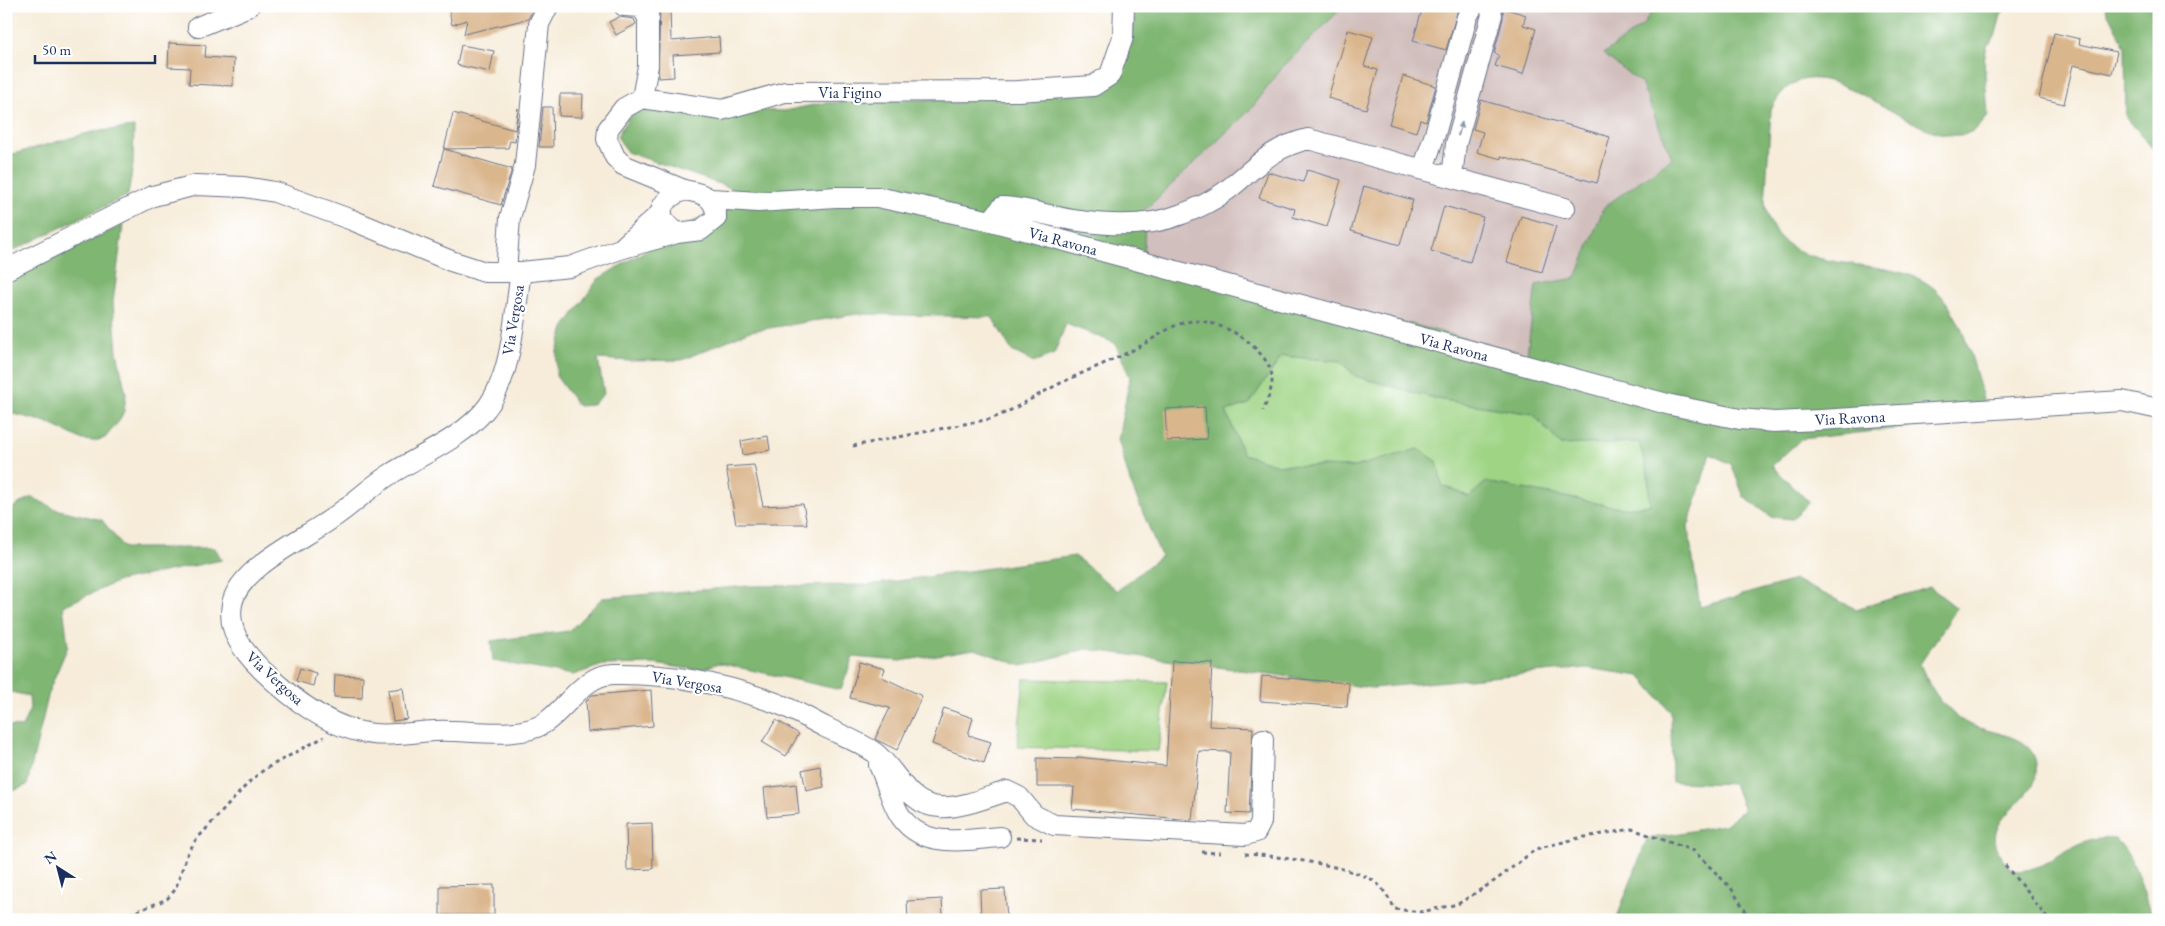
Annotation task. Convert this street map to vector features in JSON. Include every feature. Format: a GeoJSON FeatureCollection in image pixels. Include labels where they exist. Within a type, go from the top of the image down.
{"type":"FeatureCollection","features":[{"type":"Feature","properties":{"kind":"street"},"geometry":{"type":"LineString","coordinates":[[198,27],[249,6]]}},
{"type":"Feature","properties":{"kind":"street","name":"Via Vergosa"},"geometry":{"type":"LineString","coordinates":[[548,6],[539,24],[525,164],[510,218],[513,272],[505,373],[499,390],[485,411],[466,428],[362,493],[336,516],[274,556],[248,577],[238,588],[232,603],[231,621],[238,644],[258,666],[284,691],[315,713],[344,726],[371,734],[437,731],[519,732],[542,725],[593,679],[608,674],[630,674],[724,686],[778,703],[871,750],[887,763],[916,800],[940,808],[978,800],[1007,791],[1019,797],[1034,815],[1054,825],[1245,835],[1256,832],[1261,822],[1263,739]]}},
{"type":"Feature","properties":{"kind":"street"},"geometry":{"type":"LineString","coordinates":[[6,270],[153,196],[196,185],[244,187],[275,192],[352,220],[451,261],[486,272],[513,272],[570,267],[620,249],[677,233],[701,230],[714,209],[700,192],[684,190],[623,165],[615,158],[607,139],[608,129],[614,119],[624,108],[642,98],[648,66],[649,12],[641,7],[624,6]]}},
{"type":"Feature","properties":{"kind":"street","name":"Via Figino"},"geometry":{"type":"LineString","coordinates":[[642,98],[722,110],[785,92],[1018,91],[1093,86],[1110,74],[1123,37],[1124,6]]}},
{"type":"Feature","properties":{"kind":"street"},"geometry":{"type":"LineString","coordinates":[[1423,169],[1435,134],[1467,18],[1473,6]]}},
{"type":"Feature","properties":{"kind":"street"},"geometry":{"type":"LineString","coordinates":[[1452,177],[1456,144],[1492,15],[1490,6]]}},
{"type":"Feature","properties":{"kind":"street"},"geometry":{"type":"LineString","coordinates":[[1455,64],[1477,70]]}},
{"type":"Feature","properties":{"kind":"street"},"geometry":{"type":"LineString","coordinates":[[991,221],[1002,207],[1018,208],[1102,224],[1149,224],[1183,214],[1224,192],[1256,164],[1286,144],[1308,138],[1565,208]]}},
{"type":"Feature","properties":{"kind":"street"},"geometry":{"type":"LineString","coordinates":[[655,179],[663,207],[663,217],[677,233]]}},
{"type":"Feature","properties":{"kind":"street"},"geometry":{"type":"LineString","coordinates":[[620,249],[663,207],[667,198],[684,190]]}},
{"type":"Feature","properties":{"kind":"street","name":"Via Ravona"},"geometry":{"type":"LineString","coordinates":[[714,209],[758,202],[836,197],[877,198],[991,221],[1671,405],[1740,419],[1774,422],[1820,420],[2122,402],[2159,409]]}},
{"type":"Feature","properties":{"kind":"street"},"geometry":{"type":"LineString","coordinates":[[871,750],[898,813],[920,834],[940,841],[1000,837]]}},
{"type":"Feature","properties":{"kind":"path"},"geometry":{"type":"LineString","coordinates":[[853,446],[990,419],[1005,413],[1054,386],[1144,344],[1168,328],[1196,321],[1220,326],[1249,342],[1269,362],[1273,386],[1263,411]]}},
{"type":"Feature","properties":{"kind":"path"},"geometry":{"type":"LineString","coordinates":[[115,920],[167,900],[175,890],[186,855],[195,841],[251,780],[265,769],[344,726]]}},
{"type":"Feature","properties":{"kind":"path"},"geometry":{"type":"LineString","coordinates":[[1236,854],[1264,855],[1341,869],[1364,876],[1371,879],[1384,892],[1395,909],[1421,912],[1458,904],[1496,880],[1536,849],[1579,838],[1632,830],[1694,851],[1731,888],[1751,920]]}},
{"type":"Feature","properties":{"kind":"path"},"geometry":{"type":"LineString","coordinates":[[1000,837],[1044,840]]}},
{"type":"Feature","properties":{"kind":"path"},"geometry":{"type":"LineString","coordinates":[[1198,852],[1227,854]]}},
{"type":"Feature","properties":{"kind":"path"},"geometry":{"type":"LineString","coordinates":[[2005,865],[2049,920]]}},
{"type":"Feature","properties":{"kind":"shaded area"},"geometry":{"type":"Polygon","coordinates":[[[1344,6],[1655,6],[1643,25],[1603,54],[1641,83],[1672,158],[1604,207],[1576,278],[1536,285],[1527,355],[1144,256],[1145,210],[1252,108],[1282,68],[1344,6]]]}},
{"type":"Feature","properties":{"kind":"green space"},"geometry":{"type":"Polygon","coordinates":[[[1134,6],[1344,6],[1282,68],[1252,108],[1145,210],[1144,256],[1527,354],[1536,285],[1576,278],[1604,207],[1672,158],[1641,83],[1603,54],[1643,25],[1655,6],[2007,6],[2001,15],[1995,37],[1987,46],[1984,60],[1988,115],[1980,126],[1973,131],[1950,135],[1924,127],[1839,84],[1813,79],[1790,86],[1771,110],[1765,204],[1774,230],[1791,246],[1812,256],[1891,270],[1916,277],[1936,290],[1956,317],[1963,333],[1988,419],[1801,439],[1772,466],[1809,502],[1793,519],[1772,517],[1744,497],[1731,464],[1710,454],[1688,527],[1700,607],[1795,580],[1856,609],[1930,587],[1957,608],[1920,664],[1927,680],[1941,701],[1960,719],[1979,728],[2013,738],[2030,750],[2035,759],[2036,775],[2030,789],[2000,823],[1995,836],[1998,851],[2011,870],[2024,870],[2048,862],[2085,842],[2099,839],[2115,839],[2128,854],[2142,888],[2152,920],[1832,920],[1767,916],[1764,920],[1616,920],[1647,839],[1724,825],[1744,810],[1734,784],[1672,782],[1671,712],[1640,676],[1587,668],[1372,688],[1086,649],[1022,666],[975,649],[900,661],[853,657],[841,690],[719,663],[699,670],[653,664],[603,665],[573,675],[493,661],[491,641],[569,631],[602,598],[749,586],[869,585],[1075,556],[1117,591],[1161,556],[1130,482],[1118,439],[1130,377],[1115,343],[1066,324],[1054,354],[1034,362],[1012,351],[992,317],[857,314],[750,331],[682,360],[631,361],[598,359],[604,394],[592,405],[578,406],[556,376],[557,351],[564,328],[598,279],[743,192],[627,152],[617,136],[630,115],[646,107],[784,111],[823,103],[1102,93],[1132,44],[1134,6]],[[1282,356],[1249,404],[1226,411],[1243,454],[1278,465],[1354,467],[1418,449],[1437,461],[1442,485],[1469,497],[1486,482],[1622,508],[1650,505],[1648,473],[1639,442],[1561,445],[1533,414],[1437,399],[1355,376],[1341,361],[1282,356]]]}},
{"type":"Feature","properties":{"kind":"green space"},"geometry":{"type":"Polygon","coordinates":[[[2104,6],[2159,6],[2159,156],[2126,117],[2125,47],[2104,6]]]}},
{"type":"Feature","properties":{"kind":"green space"},"geometry":{"type":"Polygon","coordinates":[[[134,127],[133,165],[128,195],[6,254],[6,156],[92,132],[134,127]]]}},
{"type":"Feature","properties":{"kind":"green space"},"geometry":{"type":"Polygon","coordinates":[[[123,225],[113,302],[117,352],[126,394],[124,411],[119,421],[105,438],[94,441],[83,440],[46,422],[6,412],[6,280],[123,225]]]}},
{"type":"Feature","properties":{"kind":"green space"},"geometry":{"type":"Polygon","coordinates":[[[1282,356],[1341,361],[1355,376],[1437,399],[1533,414],[1561,445],[1639,442],[1648,473],[1650,505],[1622,508],[1486,482],[1470,497],[1442,485],[1436,461],[1418,449],[1354,467],[1278,465],[1243,454],[1226,411],[1249,404],[1282,356]]]}},
{"type":"Feature","properties":{"kind":"green space"},"geometry":{"type":"Polygon","coordinates":[[[32,497],[55,509],[102,520],[124,548],[215,548],[222,560],[119,581],[63,606],[68,646],[50,688],[27,785],[6,794],[6,726],[22,727],[30,709],[29,696],[6,691],[6,516],[15,506],[32,497]]]}},
{"type":"Feature","properties":{"kind":"green space"},"geometry":{"type":"Polygon","coordinates":[[[1024,679],[1167,682],[1158,751],[1017,747],[1024,679]]]}},
{"type":"Feature","properties":{"kind":"green space"},"geometry":{"type":"Polygon","coordinates":[[[1767,916],[1832,920],[1764,920],[1767,916]]]}},
{"type":"Feature","properties":{"kind":"building"},"geometry":{"type":"Polygon","coordinates":[[[448,6],[531,6],[532,12],[528,19],[464,34],[467,20],[452,25],[448,6]]]}},
{"type":"Feature","properties":{"kind":"building"},"geometry":{"type":"Polygon","coordinates":[[[660,6],[670,6],[671,41],[719,37],[720,52],[673,55],[674,77],[658,78],[660,6]]]}},
{"type":"Feature","properties":{"kind":"building"},"geometry":{"type":"Polygon","coordinates":[[[1423,6],[1459,6],[1446,50],[1413,41],[1423,6]]]}},
{"type":"Feature","properties":{"kind":"building"},"geometry":{"type":"Polygon","coordinates":[[[1503,8],[1526,15],[1523,25],[1536,29],[1523,74],[1495,66],[1499,55],[1494,53],[1503,18],[1503,8]]]}},
{"type":"Feature","properties":{"kind":"building"},"geometry":{"type":"Polygon","coordinates":[[[619,17],[634,19],[636,24],[616,35],[609,22],[619,17]]]}},
{"type":"Feature","properties":{"kind":"building"},"geometry":{"type":"Polygon","coordinates":[[[1348,30],[1373,37],[1364,66],[1378,70],[1366,109],[1328,98],[1348,30]]]}},
{"type":"Feature","properties":{"kind":"building"},"geometry":{"type":"Polygon","coordinates":[[[2054,33],[2080,39],[2079,44],[2117,52],[2112,74],[2073,65],[2064,104],[2039,98],[2054,33]]]}},
{"type":"Feature","properties":{"kind":"building"},"geometry":{"type":"Polygon","coordinates":[[[169,43],[206,45],[205,57],[234,59],[233,86],[189,84],[190,68],[168,67],[169,43]]]}},
{"type":"Feature","properties":{"kind":"building"},"geometry":{"type":"Polygon","coordinates":[[[461,45],[494,51],[490,72],[457,65],[461,45]]]}},
{"type":"Feature","properties":{"kind":"building"},"geometry":{"type":"Polygon","coordinates":[[[1403,76],[1436,86],[1426,122],[1420,120],[1416,132],[1389,124],[1403,76]]]}},
{"type":"Feature","properties":{"kind":"building"},"geometry":{"type":"Polygon","coordinates":[[[560,94],[583,94],[582,117],[559,116],[560,94]]]}},
{"type":"Feature","properties":{"kind":"building"},"geometry":{"type":"Polygon","coordinates":[[[1481,100],[1610,137],[1597,183],[1501,156],[1501,159],[1477,152],[1483,132],[1473,129],[1481,100]]]}},
{"type":"Feature","properties":{"kind":"building"},"geometry":{"type":"Polygon","coordinates":[[[543,107],[552,107],[553,147],[539,147],[543,107]]]}},
{"type":"Feature","properties":{"kind":"building"},"geometry":{"type":"Polygon","coordinates":[[[518,108],[515,142],[510,141],[508,148],[444,149],[453,113],[515,130],[518,108]]]}},
{"type":"Feature","properties":{"kind":"building"},"geometry":{"type":"Polygon","coordinates":[[[444,149],[512,169],[501,205],[434,186],[444,149]]]}},
{"type":"Feature","properties":{"kind":"building"},"geometry":{"type":"Polygon","coordinates":[[[1307,170],[1341,180],[1327,227],[1293,217],[1295,209],[1259,198],[1268,172],[1303,182],[1307,170]]]}},
{"type":"Feature","properties":{"kind":"building"},"geometry":{"type":"Polygon","coordinates":[[[1364,186],[1413,200],[1400,245],[1351,231],[1364,186]]]}},
{"type":"Feature","properties":{"kind":"building"},"geometry":{"type":"Polygon","coordinates":[[[1444,206],[1483,217],[1470,262],[1431,251],[1444,206]]]}},
{"type":"Feature","properties":{"kind":"building"},"geometry":{"type":"Polygon","coordinates":[[[1521,216],[1556,226],[1542,272],[1507,262],[1521,216]]]}},
{"type":"Feature","properties":{"kind":"building"},"geometry":{"type":"Polygon","coordinates":[[[1205,407],[1207,439],[1167,441],[1165,409],[1205,407]]]}},
{"type":"Feature","properties":{"kind":"building"},"geometry":{"type":"Polygon","coordinates":[[[768,436],[770,450],[743,455],[741,441],[768,436]]]}},
{"type":"Feature","properties":{"kind":"building"},"geometry":{"type":"Polygon","coordinates":[[[754,465],[763,506],[803,504],[807,524],[736,524],[726,467],[754,465]]]}},
{"type":"Feature","properties":{"kind":"building"},"geometry":{"type":"Polygon","coordinates":[[[1172,661],[1212,663],[1209,726],[1253,728],[1249,814],[1227,813],[1230,752],[1199,751],[1192,820],[1072,809],[1074,787],[1037,787],[1037,758],[1077,759],[1077,757],[1166,766],[1172,661]]]}},
{"type":"Feature","properties":{"kind":"building"},"geometry":{"type":"Polygon","coordinates":[[[859,662],[885,669],[882,677],[922,696],[897,750],[875,739],[890,708],[850,698],[859,662]]]}},
{"type":"Feature","properties":{"kind":"building"},"geometry":{"type":"Polygon","coordinates":[[[300,668],[316,673],[313,686],[296,681],[300,668]]]}},
{"type":"Feature","properties":{"kind":"building"},"geometry":{"type":"Polygon","coordinates":[[[335,675],[363,676],[362,698],[334,697],[335,675]]]}},
{"type":"Feature","properties":{"kind":"building"},"geometry":{"type":"Polygon","coordinates":[[[1262,676],[1349,683],[1347,707],[1260,701],[1262,676]]]}},
{"type":"Feature","properties":{"kind":"building"},"geometry":{"type":"Polygon","coordinates":[[[403,688],[407,719],[393,721],[388,690],[403,688]]]}},
{"type":"Feature","properties":{"kind":"building"},"geometry":{"type":"Polygon","coordinates":[[[651,690],[653,726],[588,732],[586,701],[592,695],[651,690]]]}},
{"type":"Feature","properties":{"kind":"building"},"geometry":{"type":"Polygon","coordinates":[[[944,708],[973,718],[968,735],[991,742],[984,763],[932,744],[944,708]]]}},
{"type":"Feature","properties":{"kind":"building"},"geometry":{"type":"Polygon","coordinates":[[[776,720],[799,734],[786,756],[762,742],[776,720]]]}},
{"type":"Feature","properties":{"kind":"building"},"geometry":{"type":"Polygon","coordinates":[[[820,766],[824,787],[806,791],[802,770],[820,766]]]}},
{"type":"Feature","properties":{"kind":"building"},"geometry":{"type":"Polygon","coordinates":[[[796,784],[799,814],[767,817],[764,788],[796,784]]]}},
{"type":"Feature","properties":{"kind":"building"},"geometry":{"type":"Polygon","coordinates":[[[652,823],[653,869],[627,870],[626,824],[652,823]]]}},
{"type":"Feature","properties":{"kind":"building"},"geometry":{"type":"Polygon","coordinates":[[[494,885],[494,915],[440,915],[440,886],[494,885]]]}},
{"type":"Feature","properties":{"kind":"building"},"geometry":{"type":"Polygon","coordinates":[[[1005,889],[1007,920],[981,920],[980,890],[1005,889]]]}},
{"type":"Feature","properties":{"kind":"building"},"geometry":{"type":"Polygon","coordinates":[[[942,899],[943,916],[928,917],[928,920],[908,920],[907,901],[942,899]]]}}]}
